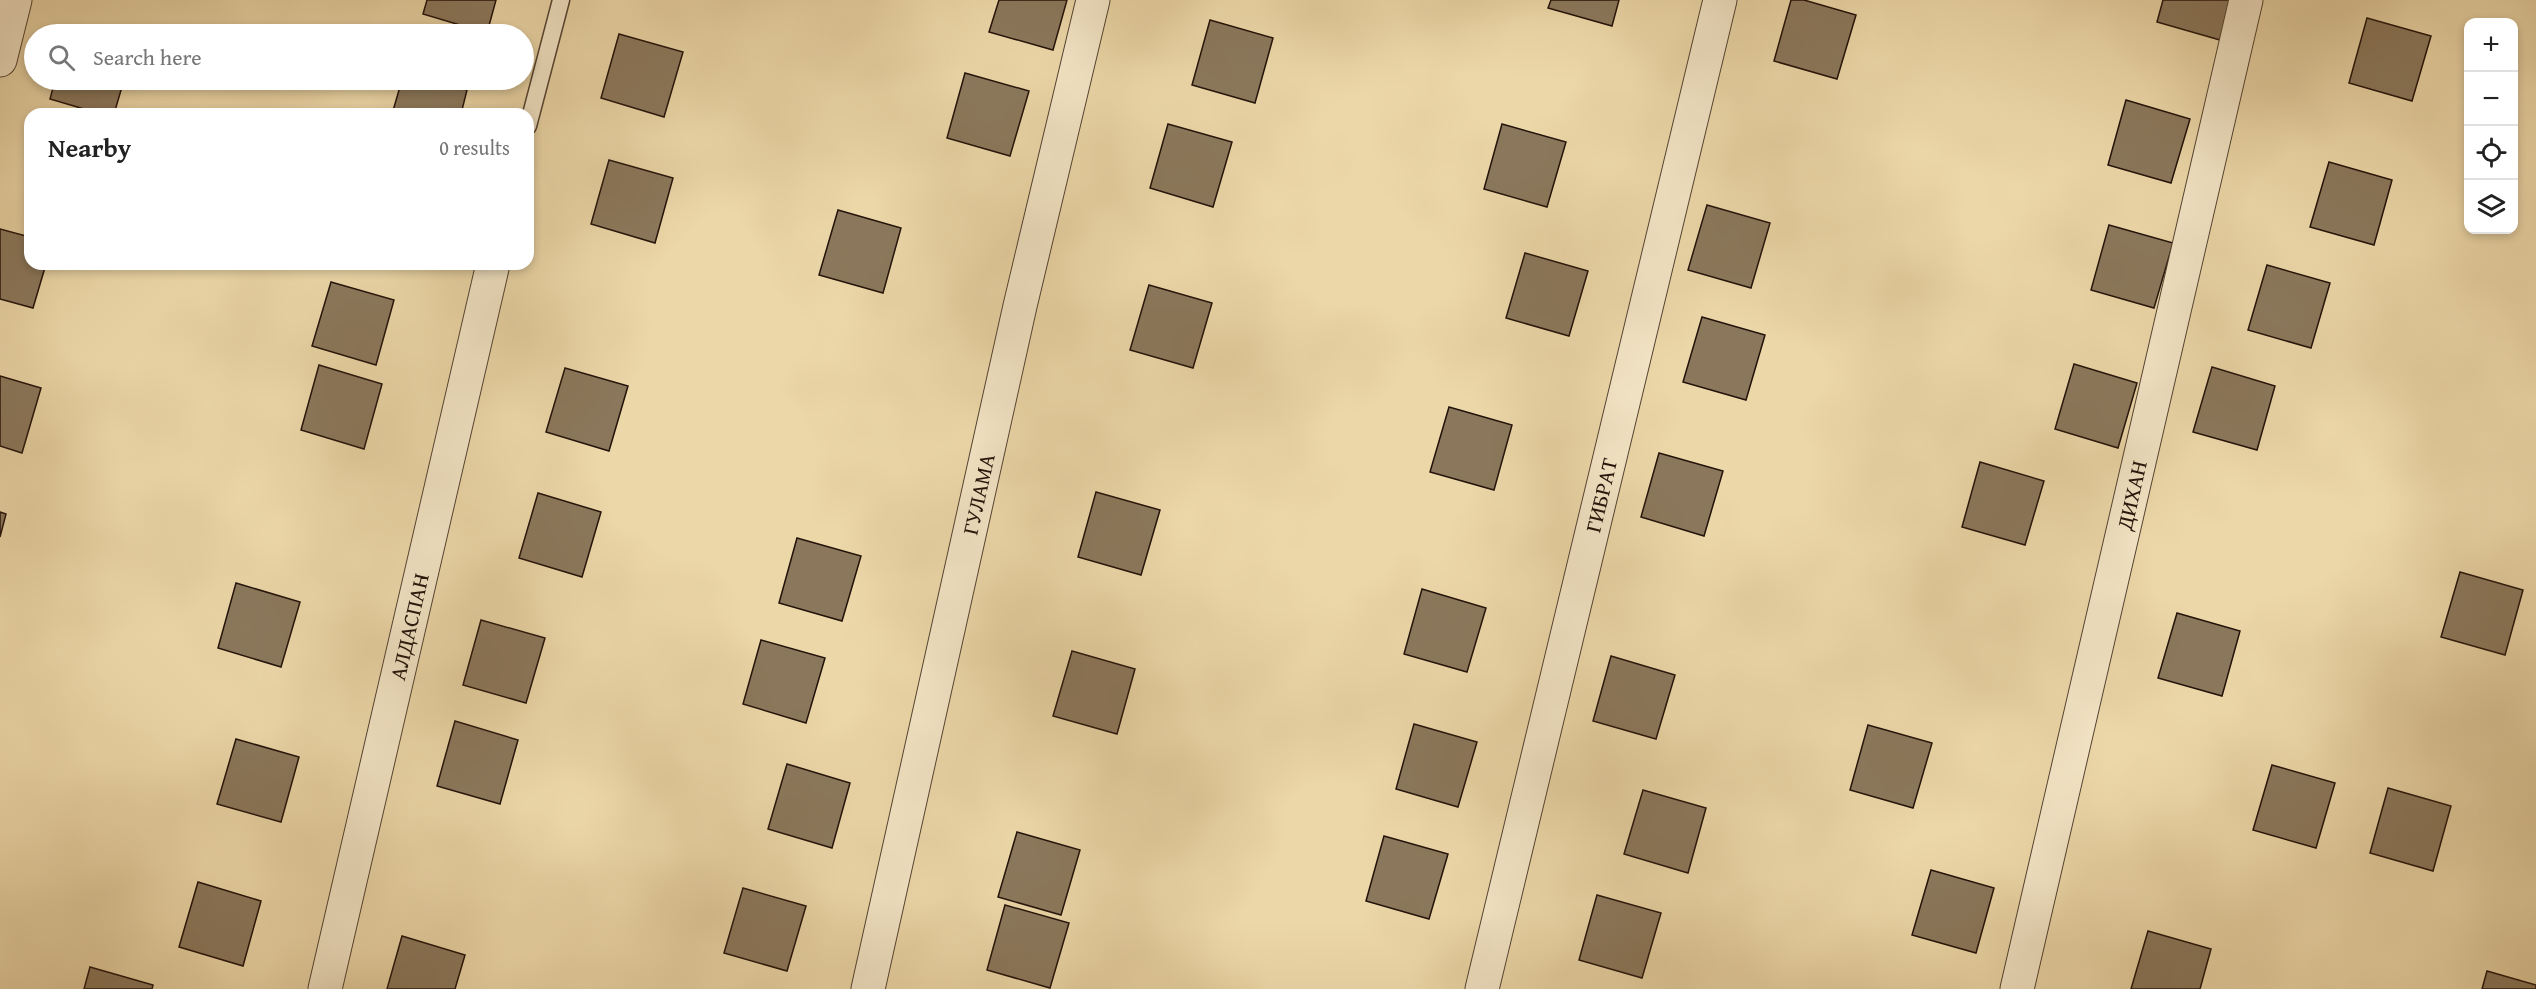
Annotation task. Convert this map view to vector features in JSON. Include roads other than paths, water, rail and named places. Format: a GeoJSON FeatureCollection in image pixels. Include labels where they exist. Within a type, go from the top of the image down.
{"type":"FeatureCollection","features":[{"type":"Feature","properties":{"kind":"street"},"geometry":{"type":"LineString","coordinates":[[0,60],[15,0]]}},
{"type":"Feature","properties":{"kind":"street","name":"ГУЛАМА"},"geometry":{"type":"LineString","coordinates":[[868,989],[1020,306],[1093,0]]}},
{"type":"Feature","properties":{"kind":"street","name":"ГИБРАТ"},"geometry":{"type":"LineString","coordinates":[[1482,989],[1720,0]]}},
{"type":"Feature","properties":{"kind":"street","name":"ДИХАН"},"geometry":{"type":"LineString","coordinates":[[2017,989],[2246,0]]}},
{"type":"Feature","properties":{"kind":"street","name":"АЛДАСПАН"},"geometry":{"type":"LineString","coordinates":[[325,989],[492,270]]}},
{"type":"Feature","properties":{"kind":"lane"},"geometry":{"type":"LineString","coordinates":[[533,108],[561,0]]}}]}
